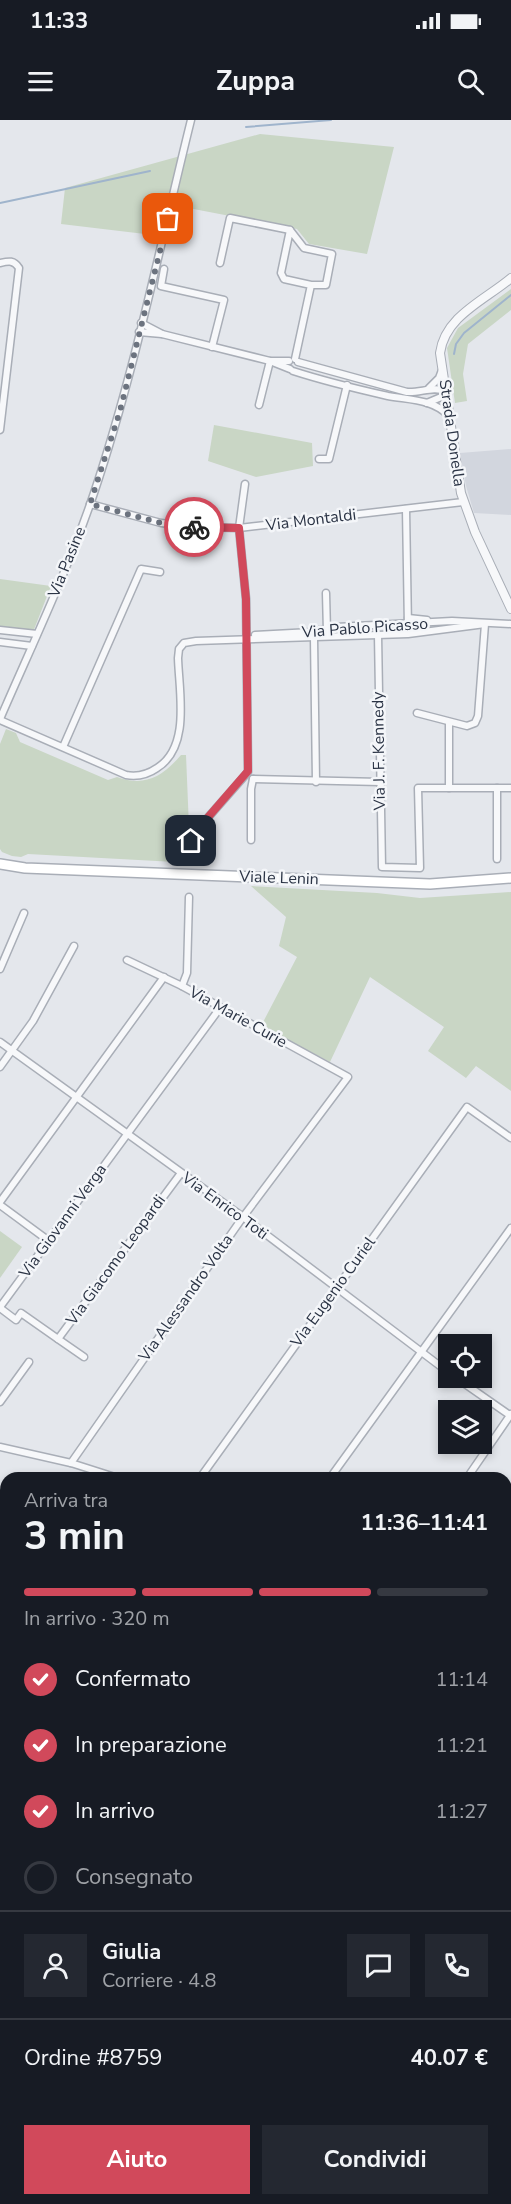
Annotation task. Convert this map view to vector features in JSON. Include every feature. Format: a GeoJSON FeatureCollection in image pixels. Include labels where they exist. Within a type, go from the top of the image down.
{"type":"FeatureCollection","features":[{"type":"Feature","properties":{"kind":"main road"},"geometry":{"type":"LineString","coordinates":[[0,859],[10,866]]}},
{"type":"Feature","properties":{"kind":"main road","name":"Viale Lenin"},"geometry":{"type":"LineString","coordinates":[[0,864],[430,884],[511,878]]}},
{"type":"Feature","properties":{"kind":"street","name":"Via Pasine"},"geometry":{"type":"LineString","coordinates":[[0,720],[90,504],[120,411],[191,120]]}},
{"type":"Feature","properties":{"kind":"street"},"geometry":{"type":"LineString","coordinates":[[220,263],[230,218],[290,230],[304,248],[332,254],[326,285],[311,285],[284,279],[281,273],[290,230]]}},
{"type":"Feature","properties":{"kind":"street"},"geometry":{"type":"LineString","coordinates":[[0,263],[12,261],[19,268],[0,430]]}},
{"type":"Feature","properties":{"kind":"street"},"geometry":{"type":"LineString","coordinates":[[164,269],[162,286],[224,300],[212,346]]}},
{"type":"Feature","properties":{"kind":"street","name":"Strada Donella"},"geometry":{"type":"LineString","coordinates":[[511,278],[463,314],[451,326],[441,347],[463,502],[477,538],[511,609]]}},
{"type":"Feature","properties":{"kind":"street"},"geometry":{"type":"LineString","coordinates":[[291,370],[298,368],[294,361],[311,285]]}},
{"type":"Feature","properties":{"kind":"street"},"geometry":{"type":"LineString","coordinates":[[141,323],[162,334]]}},
{"type":"Feature","properties":{"kind":"street"},"geometry":{"type":"LineString","coordinates":[[140,332],[162,334],[212,346],[347,385],[426,403],[437,406],[449,416]]}},
{"type":"Feature","properties":{"kind":"street"},"geometry":{"type":"LineString","coordinates":[[270,361],[294,361],[407,392],[439,388],[446,393],[426,403]]}},
{"type":"Feature","properties":{"kind":"street"},"geometry":{"type":"LineString","coordinates":[[259,405],[270,361]]}},
{"type":"Feature","properties":{"kind":"street"},"geometry":{"type":"LineString","coordinates":[[428,389],[439,378],[443,370]]}},
{"type":"Feature","properties":{"kind":"street"},"geometry":{"type":"LineString","coordinates":[[319,459],[329,459],[347,385]]}},
{"type":"Feature","properties":{"kind":"street"},"geometry":{"type":"LineString","coordinates":[[245,484],[239,528],[246,599],[248,771],[253,779],[250,789],[250,840]]}},
{"type":"Feature","properties":{"kind":"street","name":"Via Montaldi"},"geometry":{"type":"LineString","coordinates":[[90,504],[161,523],[239,528],[463,502]]}},
{"type":"Feature","properties":{"kind":"street"},"geometry":{"type":"LineString","coordinates":[[406,509],[408,634]]}},
{"type":"Feature","properties":{"kind":"street"},"geometry":{"type":"LineString","coordinates":[[63,747],[141,569],[160,572]]}},
{"type":"Feature","properties":{"kind":"street"},"geometry":{"type":"LineString","coordinates":[[326,593],[326,637]]}},
{"type":"Feature","properties":{"kind":"street"},"geometry":{"type":"LineString","coordinates":[[378,635],[380,630],[404,628],[408,621]]}},
{"type":"Feature","properties":{"kind":"street","name":"Via Pablo Picasso"},"geometry":{"type":"LineString","coordinates":[[247,639],[253,635],[311,632],[408,621],[511,624]]}},
{"type":"Feature","properties":{"kind":"street"},"geometry":{"type":"LineString","coordinates":[[417,713],[466,726],[477,720],[485,624]]}},
{"type":"Feature","properties":{"kind":"street","name":"Via Pablo Picasso"},"geometry":{"type":"LineString","coordinates":[[0,720],[126,775],[136,776],[149,773],[161,766],[172,755],[178,743],[180,726],[178,658],[179,649],[184,643],[408,634],[485,624]]}},
{"type":"Feature","properties":{"kind":"street"},"geometry":{"type":"LineString","coordinates":[[369,626],[376,630],[378,635]]}},
{"type":"Feature","properties":{"kind":"street"},"geometry":{"type":"LineString","coordinates":[[0,630],[37,634]]}},
{"type":"Feature","properties":{"kind":"street"},"geometry":{"type":"LineString","coordinates":[[8,643],[15,639],[13,632]]}},
{"type":"Feature","properties":{"kind":"street","name":"Via J. F. Kennedy"},"geometry":{"type":"LineString","coordinates":[[378,635],[382,867],[420,868],[418,788],[449,788]]}},
{"type":"Feature","properties":{"kind":"street"},"geometry":{"type":"LineString","coordinates":[[315,638],[315,782]]}},
{"type":"Feature","properties":{"kind":"street"},"geometry":{"type":"LineString","coordinates":[[0,642],[32,646]]}},
{"type":"Feature","properties":{"kind":"street"},"geometry":{"type":"LineString","coordinates":[[449,722],[449,788],[511,788]]}},
{"type":"Feature","properties":{"kind":"street"},"geometry":{"type":"LineString","coordinates":[[193,856],[191,841],[197,830],[248,771]]}},
{"type":"Feature","properties":{"kind":"street"},"geometry":{"type":"LineString","coordinates":[[253,779],[380,782]]}},
{"type":"Feature","properties":{"kind":"street"},"geometry":{"type":"LineString","coordinates":[[497,788],[497,859]]}},
{"type":"Feature","properties":{"kind":"street"},"geometry":{"type":"LineString","coordinates":[[182,986],[188,973],[189,897]]}},
{"type":"Feature","properties":{"kind":"street"},"geometry":{"type":"LineString","coordinates":[[0,969],[24,913]]}},
{"type":"Feature","properties":{"kind":"street"},"geometry":{"type":"LineString","coordinates":[[0,1067],[33,1021],[74,945]]}},
{"type":"Feature","properties":{"kind":"street","name":"Via Marie Curie"},"geometry":{"type":"LineString","coordinates":[[128,960],[182,986],[348,1077]]}},
{"type":"Feature","properties":{"kind":"street"},"geometry":{"type":"LineString","coordinates":[[49,1241],[0,1204],[164,977]]}},
{"type":"Feature","properties":{"kind":"street","name":"Via Giovanni Verga"},"geometry":{"type":"LineString","coordinates":[[0,1307],[220,1008]]}},
{"type":"Feature","properties":{"kind":"street","name":"Via Enrico Toti"},"geometry":{"type":"LineString","coordinates":[[0,1042],[126,1135],[243,1217],[438,1365]]}},
{"type":"Feature","properties":{"kind":"street","name":"Via Alessandro Volta"},"geometry":{"type":"LineString","coordinates":[[71,1463],[243,1217],[348,1077]]}},
{"type":"Feature","properties":{"kind":"street","name":"Via Eugenio Curiel"},"geometry":{"type":"LineString","coordinates":[[204,1472],[467,1107],[511,1138]]}},
{"type":"Feature","properties":{"kind":"street","name":"Via Giacomo Leopardi"},"geometry":{"type":"LineString","coordinates":[[0,1307],[16,1320],[21,1313],[58,1339],[180,1173]]}},
{"type":"Feature","properties":{"kind":"street"},"geometry":{"type":"LineString","coordinates":[[334,1472],[511,1228]]}},
{"type":"Feature","properties":{"kind":"street"},"geometry":{"type":"LineString","coordinates":[[58,1339],[84,1357]]}},
{"type":"Feature","properties":{"kind":"street"},"geometry":{"type":"LineString","coordinates":[[0,1402],[29,1362]]}},
{"type":"Feature","properties":{"kind":"street"},"geometry":{"type":"LineString","coordinates":[[470,1472],[511,1415],[471,1388]]}},
{"type":"Feature","properties":{"kind":"street"},"geometry":{"type":"LineString","coordinates":[[0,1447],[71,1463],[95,1472]]}},
{"type":"Feature","properties":{"kind":"shaded area"},"geometry":{"type":"Polygon","coordinates":[[[511,449],[511,515],[474,513],[460,453],[511,449]]]}},
{"type":"Feature","properties":{"kind":"green space"},"geometry":{"type":"Polygon","coordinates":[[[260,134],[394,147],[367,254],[309,244],[297,229],[178,206],[170,237],[61,224],[65,188],[260,134]]]}},
{"type":"Feature","properties":{"kind":"green space"},"geometry":{"type":"Polygon","coordinates":[[[511,289],[511,310],[468,344],[463,374],[467,401],[455,403],[447,348],[458,328],[511,289]]]}},
{"type":"Feature","properties":{"kind":"green space"},"geometry":{"type":"Polygon","coordinates":[[[214,425],[312,443],[313,466],[256,477],[208,461],[214,425]]]}},
{"type":"Feature","properties":{"kind":"green space"},"geometry":{"type":"Polygon","coordinates":[[[0,579],[51,586],[33,632],[0,628],[0,579]]]}},
{"type":"Feature","properties":{"kind":"green space"},"geometry":{"type":"Polygon","coordinates":[[[6,729],[16,733],[20,742],[108,780],[117,777],[136,781],[152,778],[167,769],[181,755],[186,755],[189,827],[183,834],[183,851],[176,856],[175,862],[28,854],[21,857],[2,852],[0,849],[0,744],[6,729]]]}},
{"type":"Feature","properties":{"kind":"green space"},"geometry":{"type":"Polygon","coordinates":[[[251,886],[377,893],[420,898],[511,892],[511,1091],[476,1066],[466,1078],[428,1051],[444,1027],[370,977],[330,1062],[261,1026],[297,957],[279,946],[286,917],[251,886]]]}},
{"type":"Feature","properties":{"kind":"green space"},"geometry":{"type":"Polygon","coordinates":[[[0,1231],[22,1247],[0,1278],[0,1231]]]}},
{"type":"Feature","properties":{"kind":"waterway"},"geometry":{"type":"LineString","coordinates":[[246,127],[331,120]]}},
{"type":"Feature","properties":{"kind":"waterway"},"geometry":{"type":"LineString","coordinates":[[0,203],[150,171]]}},
{"type":"Feature","properties":{"kind":"waterway"},"geometry":{"type":"LineString","coordinates":[[454,354],[456,344],[464,333],[511,295]]}},
{"type":"Feature","properties":{"kind":"way so far"},"geometry":{"type":"LineString","coordinates":[[168,219],[120,411],[90,504],[161,523],[194,527]]}},
{"type":"Feature","properties":{"kind":"route"},"geometry":{"type":"LineString","coordinates":[[191,841],[197,830],[248,771],[246,599],[239,528],[194,527]]}}]}
